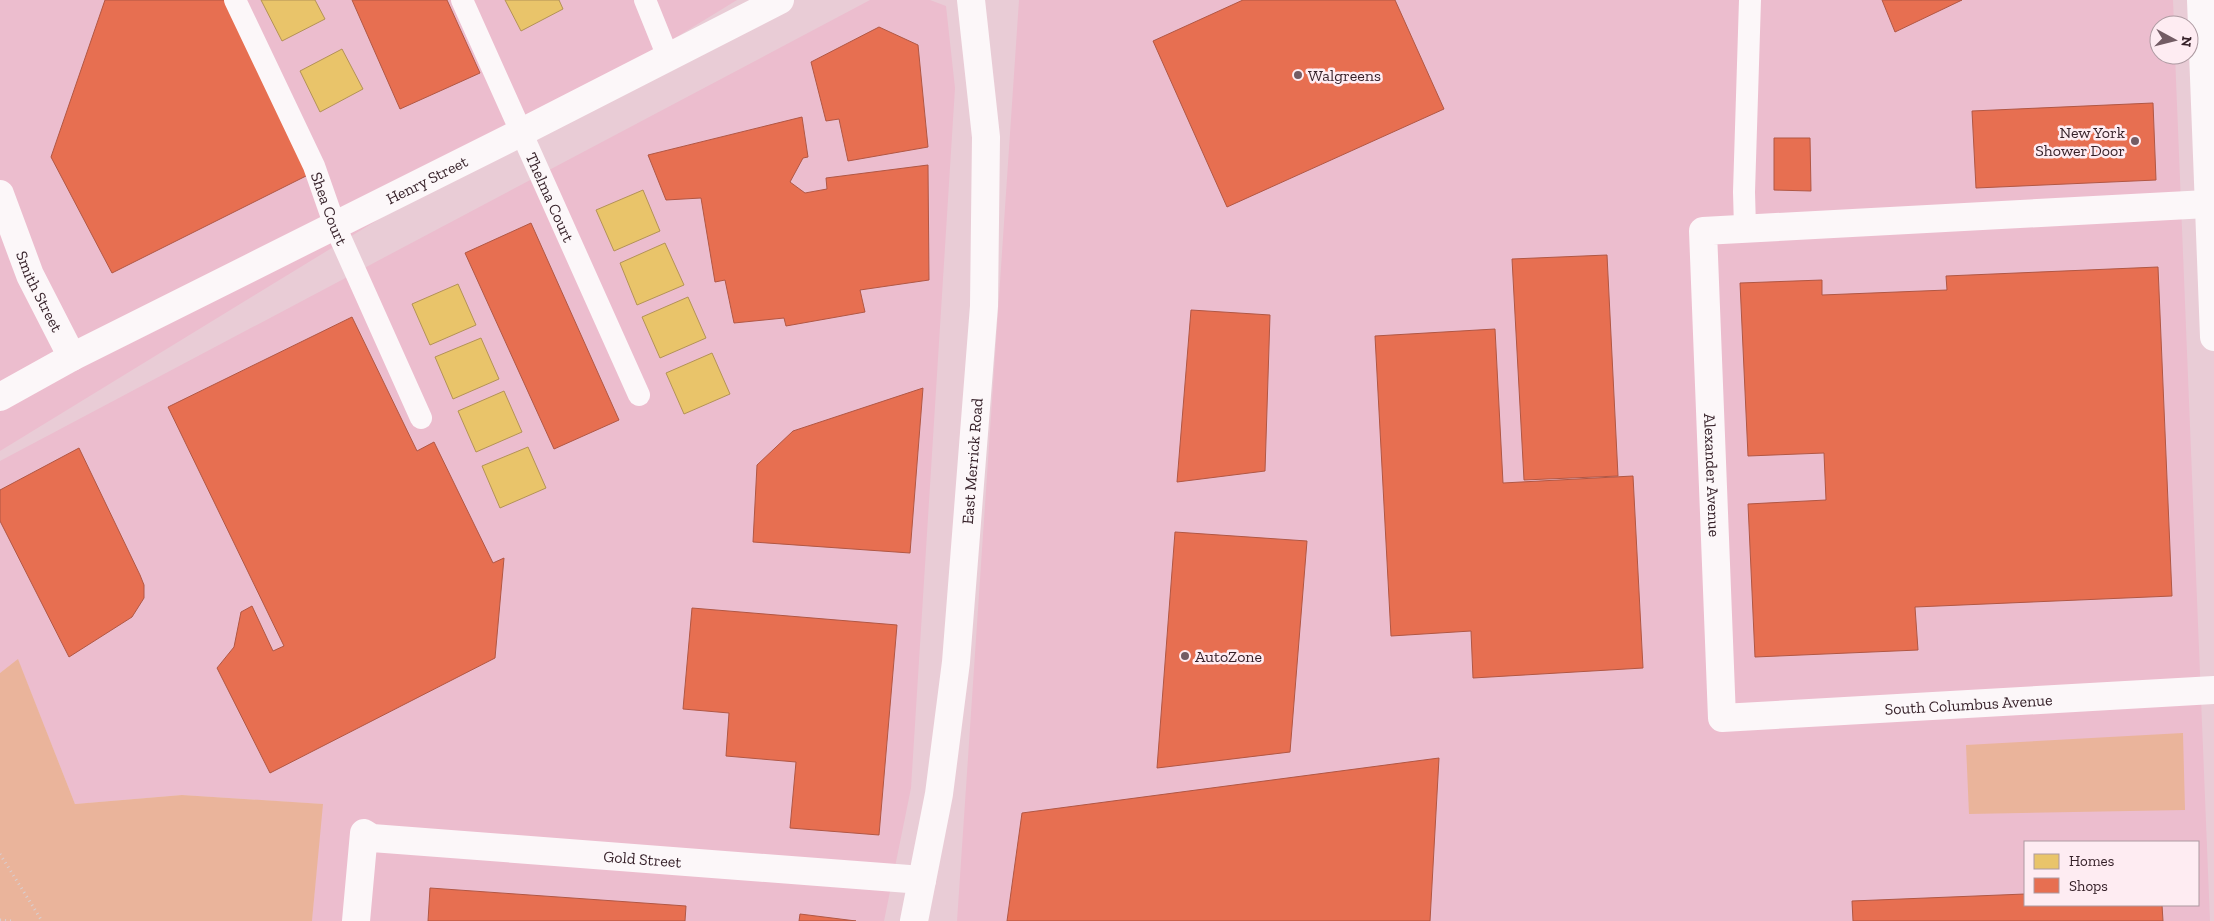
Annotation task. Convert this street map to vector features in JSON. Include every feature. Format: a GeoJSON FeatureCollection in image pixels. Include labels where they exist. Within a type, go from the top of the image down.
{"type":"FeatureCollection","features":[{"type":"Feature","properties":{"kind":"main road","name":"Henry Street"},"geometry":{"type":"LineString","coordinates":[[0,397],[72,357],[520,133],[780,0]]}},
{"type":"Feature","properties":{"kind":"main road","name":"East Merrick Road"},"geometry":{"type":"LineString","coordinates":[[914,921],[939,794],[956,662],[984,306],[986,137],[971,0]]}},
{"type":"Feature","properties":{"kind":"main road"},"geometry":{"type":"LineString","coordinates":[[2199,4],[2214,337]]}},
{"type":"Feature","properties":{"kind":"main road","name":"Smith Street"},"geometry":{"type":"LineString","coordinates":[[0,194],[30,276],[72,357]]}},
{"type":"Feature","properties":{"kind":"main road"},"geometry":{"type":"LineString","coordinates":[[1745,228],[2207,204]]}},
{"type":"Feature","properties":{"kind":"main road","name":"Alexander Avenue"},"geometry":{"type":"LineString","coordinates":[[1722,718],[1703,231],[1745,228]]}},
{"type":"Feature","properties":{"kind":"main road","name":"South Columbus Avenue"},"geometry":{"type":"LineString","coordinates":[[1722,718],[2214,690]]}},
{"type":"Feature","properties":{"kind":"main road","name":"Gold Street"},"geometry":{"type":"LineString","coordinates":[[356,921],[364,833],[372,838],[922,880]]}},
{"type":"Feature","properties":{"kind":"lane","name":"Shea Court"},"geometry":{"type":"LineString","coordinates":[[236,0],[314,166],[335,226],[421,418]]}},
{"type":"Feature","properties":{"kind":"lane","name":"Thelma Court"},"geometry":{"type":"LineString","coordinates":[[462,0],[639,395]]}},
{"type":"Feature","properties":{"kind":"lane"},"geometry":{"type":"LineString","coordinates":[[645,0],[668,57]]}},
{"type":"Feature","properties":{"kind":"lane"},"geometry":{"type":"LineString","coordinates":[[1745,228],[1744,192],[1750,0]]}},
{"type":"Feature","properties":{"kind":"path"},"geometry":{"type":"LineString","coordinates":[[0,854],[42,921]]}},
{"type":"Feature","properties":{"kind":"path"},"geometry":{"type":"LineString","coordinates":[[0,920],[12,921]]}},
{"type":"Feature","properties":{"kind":"shaded area"},"geometry":{"type":"Polygon","coordinates":[[[0,0],[737,0],[0,451],[0,0]]]}},
{"type":"Feature","properties":{"kind":"shaded area"},"geometry":{"type":"Polygon","coordinates":[[[870,0],[930,0],[946,6],[955,88],[911,788],[884,921],[312,921],[322,804],[182,795],[75,804],[18,660],[0,673],[0,461],[870,0]]]}},
{"type":"Feature","properties":{"kind":"shaded area"},"geometry":{"type":"Polygon","coordinates":[[[1019,0],[2173,0],[2174,15],[2149,15],[2149,65],[2175,65],[2210,921],[957,921],[1019,0]]]}},
{"type":"Feature","properties":{"kind":"shaded area"},"geometry":{"type":"Polygon","coordinates":[[[18,659],[75,804],[182,795],[323,804],[312,921],[0,921],[0,673],[18,659]]]}},
{"type":"Feature","properties":{"kind":"shaded area"},"geometry":{"type":"Polygon","coordinates":[[[2183,733],[2185,810],[1969,814],[1966,745],[2183,733]]]}},
{"type":"Feature","properties":{"kind":"building: Homes"},"geometry":{"type":"Polygon","coordinates":[[[261,0],[315,0],[325,19],[282,41],[261,0]]]}},
{"type":"Feature","properties":{"kind":"building: Homes"},"geometry":{"type":"Polygon","coordinates":[[[505,0],[559,0],[563,9],[521,31],[505,0]]]}},
{"type":"Feature","properties":{"kind":"building: Homes"},"geometry":{"type":"Polygon","coordinates":[[[342,49],[363,89],[320,112],[300,71],[342,49]]]}},
{"type":"Feature","properties":{"kind":"building: Homes"},"geometry":{"type":"Polygon","coordinates":[[[643,190],[660,231],[614,251],[596,210],[643,190]]]}},
{"type":"Feature","properties":{"kind":"building: Homes"},"geometry":{"type":"Polygon","coordinates":[[[665,243],[684,285],[637,305],[620,263],[665,243]]]}},
{"type":"Feature","properties":{"kind":"building: Homes"},"geometry":{"type":"Polygon","coordinates":[[[458,284],[476,325],[430,345],[412,304],[458,284]]]}},
{"type":"Feature","properties":{"kind":"building: Homes"},"geometry":{"type":"Polygon","coordinates":[[[688,297],[706,338],[660,358],[642,317],[688,297]]]}},
{"type":"Feature","properties":{"kind":"building: Homes"},"geometry":{"type":"Polygon","coordinates":[[[481,338],[499,379],[453,399],[435,357],[481,338]]]}},
{"type":"Feature","properties":{"kind":"building: Homes"},"geometry":{"type":"Polygon","coordinates":[[[712,353],[730,394],[684,414],[666,373],[712,353]]]}},
{"type":"Feature","properties":{"kind":"building: Homes"},"geometry":{"type":"Polygon","coordinates":[[[504,391],[522,432],[476,452],[458,411],[504,391]]]}},
{"type":"Feature","properties":{"kind":"building: Homes"},"geometry":{"type":"Polygon","coordinates":[[[528,447],[546,488],[500,508],[482,466],[528,447]]]}},
{"type":"Feature","properties":{"kind":"building: Shops"},"geometry":{"type":"Polygon","coordinates":[[[105,0],[227,0],[310,174],[112,273],[51,157],[105,0]]]}},
{"type":"Feature","properties":{"kind":"building: Shops"},"geometry":{"type":"Polygon","coordinates":[[[352,0],[447,0],[480,73],[400,109],[352,0]]]}},
{"type":"Feature","properties":{"kind":"building: Shops","name":"Walgreens"},"geometry":{"type":"Polygon","coordinates":[[[1243,0],[1395,0],[1444,109],[1227,207],[1153,41],[1243,0]]]}},
{"type":"Feature","properties":{"kind":"building: Shops"},"geometry":{"type":"Polygon","coordinates":[[[1882,0],[1962,0],[1895,32],[1882,0]]]}},
{"type":"Feature","properties":{"kind":"building: Shops"},"geometry":{"type":"Polygon","coordinates":[[[879,27],[918,45],[928,147],[848,161],[839,119],[826,121],[811,62],[879,27]]]}},
{"type":"Feature","properties":{"kind":"building: Shops"},"geometry":{"type":"Polygon","coordinates":[[[2153,103],[2156,180],[1976,188],[1972,111],[2153,103]]]}},
{"type":"Feature","properties":{"kind":"building: Shops"},"geometry":{"type":"Polygon","coordinates":[[[802,117],[808,157],[803,158],[790,182],[805,193],[827,189],[826,178],[928,165],[929,280],[860,290],[865,312],[786,326],[784,318],[734,323],[725,280],[715,282],[701,198],[666,200],[648,155],[802,117]]]}},
{"type":"Feature","properties":{"kind":"building: Shops"},"geometry":{"type":"Polygon","coordinates":[[[1774,138],[1810,138],[1811,191],[1774,190],[1774,138]]]}},
{"type":"Feature","properties":{"kind":"building: Shops"},"geometry":{"type":"Polygon","coordinates":[[[531,223],[619,420],[554,449],[465,253],[531,223]]]}},
{"type":"Feature","properties":{"kind":"building: Shops"},"geometry":{"type":"Polygon","coordinates":[[[1607,255],[1618,476],[1524,480],[1512,259],[1607,255]]]}},
{"type":"Feature","properties":{"kind":"building: Shops"},"geometry":{"type":"Polygon","coordinates":[[[2158,267],[2172,596],[1915,607],[1918,650],[1755,657],[1748,504],[1826,500],[1824,453],[1748,456],[1740,283],[1822,280],[1822,295],[1947,290],[1946,276],[2158,267]]]}},
{"type":"Feature","properties":{"kind":"building: Shops"},"geometry":{"type":"Polygon","coordinates":[[[1191,310],[1270,315],[1265,471],[1177,482],[1191,310]]]}},
{"type":"Feature","properties":{"kind":"building: Shops"},"geometry":{"type":"Polygon","coordinates":[[[352,317],[417,451],[434,442],[493,563],[504,558],[495,658],[270,773],[217,668],[234,647],[241,612],[252,606],[273,651],[284,646],[168,407],[352,317]]]}},
{"type":"Feature","properties":{"kind":"building: Shops"},"geometry":{"type":"Polygon","coordinates":[[[1495,329],[1503,483],[1633,476],[1643,668],[1473,678],[1471,631],[1391,636],[1375,336],[1495,329]]]}},
{"type":"Feature","properties":{"kind":"building: Shops"},"geometry":{"type":"Polygon","coordinates":[[[923,388],[910,553],[753,542],[757,465],[793,431],[923,388]]]}},
{"type":"Feature","properties":{"kind":"building: Shops"},"geometry":{"type":"Polygon","coordinates":[[[79,448],[140,575],[144,585],[144,598],[132,617],[69,657],[0,521],[0,490],[79,448]]]}},
{"type":"Feature","properties":{"kind":"building: Shops"},"geometry":{"type":"Polygon","coordinates":[[[1175,532],[1307,541],[1290,752],[1157,768],[1175,532]]]}},
{"type":"Feature","properties":{"kind":"building: Shops"},"geometry":{"type":"Polygon","coordinates":[[[692,608],[897,625],[879,835],[790,828],[796,762],[726,756],[729,713],[683,709],[692,608]]]}},
{"type":"Feature","properties":{"kind":"building: Shops"},"geometry":{"type":"Polygon","coordinates":[[[1439,758],[1430,921],[1007,921],[1022,813],[1439,758]]]}},
{"type":"Feature","properties":{"kind":"building: Shops"},"geometry":{"type":"Polygon","coordinates":[[[430,888],[686,906],[685,921],[428,921],[430,888]]]}},
{"type":"Feature","properties":{"kind":"building: Shops"},"geometry":{"type":"Polygon","coordinates":[[[2024,894],[2024,906],[2162,906],[2163,921],[1853,921],[1852,901],[2024,894]]]}},
{"type":"Feature","properties":{"kind":"building: Shops"},"geometry":{"type":"Polygon","coordinates":[[[800,914],[856,921],[799,921],[800,914]]]}},
{"type":"Feature","properties":{"kind":"place","name":"Walgreens"},"geometry":{"type":"Point","coordinates":[1298,75]}},
{"type":"Feature","properties":{"kind":"place","name":"New York Shower Door"},"geometry":{"type":"Point","coordinates":[2135,141]}},
{"type":"Feature","properties":{"kind":"place","name":"AutoZone"},"geometry":{"type":"Point","coordinates":[1185,656]}}]}
